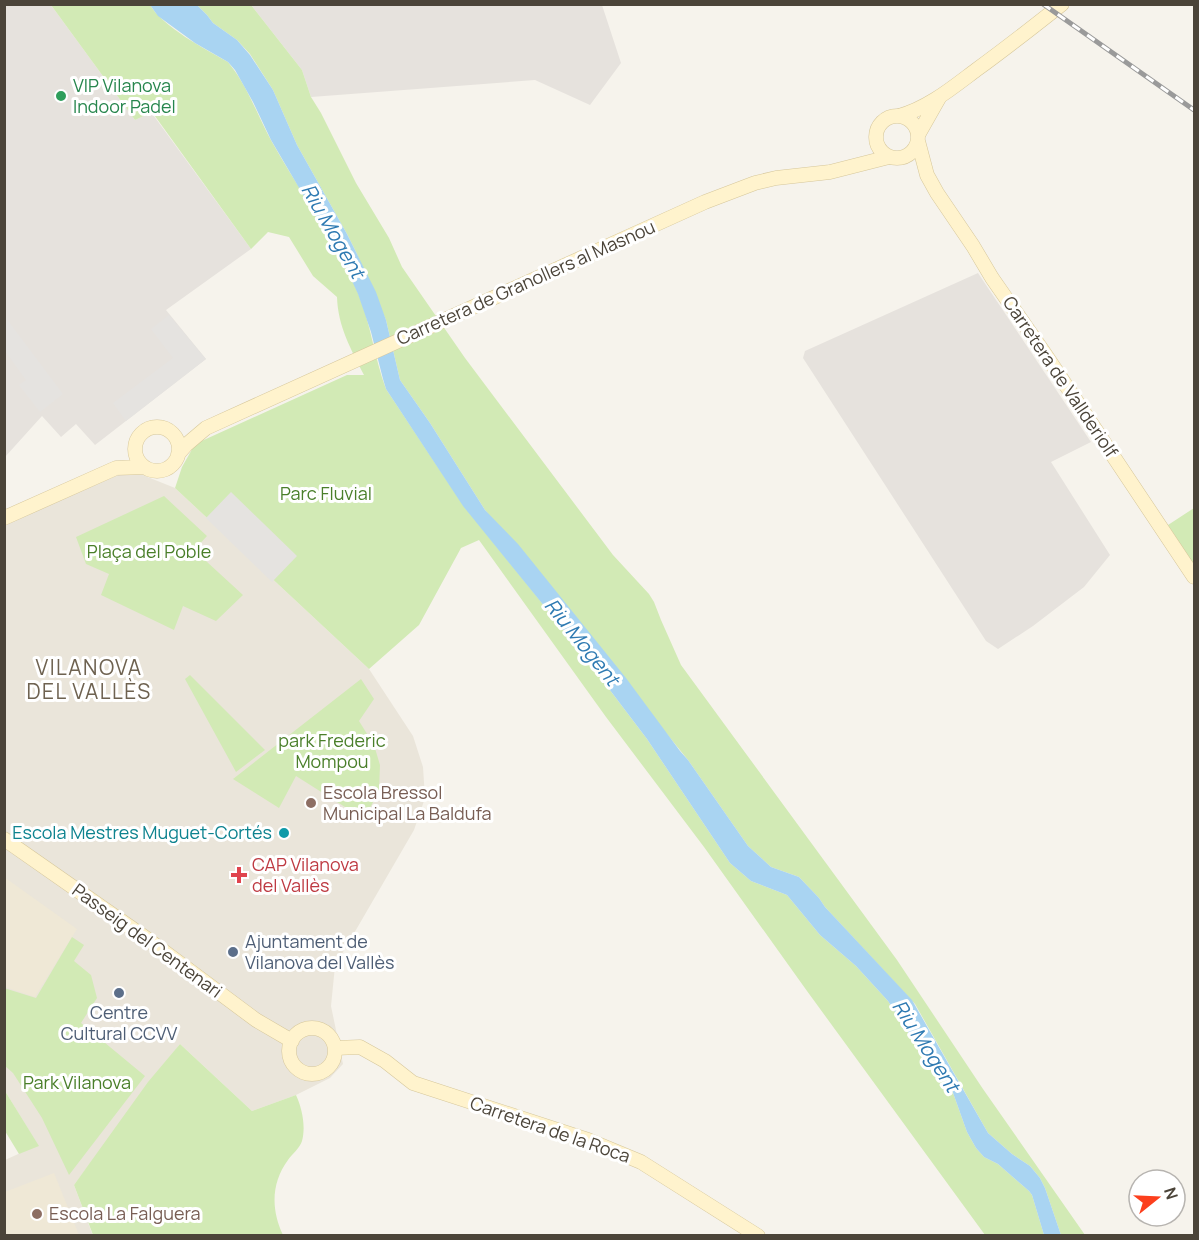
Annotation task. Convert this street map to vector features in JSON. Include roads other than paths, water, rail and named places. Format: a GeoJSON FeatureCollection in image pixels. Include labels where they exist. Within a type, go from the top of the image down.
{"type":"FeatureCollection","features":[{"type":"Feature","properties":{"kind":"main road"},"geometry":{"type":"LineString","coordinates":[[853,165],[869,152],[878,128],[885,120],[917,110],[940,96],[1022,37],[1062,4]]}},
{"type":"Feature","properties":{"kind":"main road"},"geometry":{"type":"LineString","coordinates":[[876,138],[880,149],[893,158],[907,155],[916,147],[918,138],[940,96]]}},
{"type":"Feature","properties":{"kind":"main road"},"geometry":{"type":"LineString","coordinates":[[899,116],[912,122],[918,138]]}},
{"type":"Feature","properties":{"kind":"main road","name":"Carretera de Vallderiolf"},"geometry":{"type":"LineString","coordinates":[[918,138],[927,175],[992,278],[1194,577]]}},
{"type":"Feature","properties":{"kind":"main road","name":"Carretera de Vallderiolf"},"geometry":{"type":"LineString","coordinates":[[893,158],[910,164],[927,175]]}},
{"type":"Feature","properties":{"kind":"main road","name":"Carretera de Granollers al Masnou"},"geometry":{"type":"LineString","coordinates":[[178,454],[206,428],[675,216],[740,189],[776,178],[830,172],[853,165],[893,158]]}},
{"type":"Feature","properties":{"kind":"main road"},"geometry":{"type":"LineString","coordinates":[[4,518],[116,468],[144,467],[154,471],[165,470],[174,463],[178,454],[177,442],[170,432],[157,428],[147,430],[138,437],[135,448],[137,459],[144,467]]}},
{"type":"Feature","properties":{"kind":"main road","name":"Carretera de Granollers al Masnou"},"geometry":{"type":"LineString","coordinates":[[170,432],[206,428]]}},
{"type":"Feature","properties":{"kind":"main road"},"geometry":{"type":"LineString","coordinates":[[116,468],[135,448]]}},
{"type":"Feature","properties":{"kind":"main road","name":"Passeig del Centenari"},"geometry":{"type":"LineString","coordinates":[[4,839],[143,936],[256,1020],[292,1041]]}},
{"type":"Feature","properties":{"kind":"main road"},"geometry":{"type":"LineString","coordinates":[[306,1029],[322,1030],[332,1040],[335,1055],[327,1069],[320,1073],[306,1074],[292,1063],[289,1048],[292,1041],[299,1032],[306,1029]]}},
{"type":"Feature","properties":{"kind":"main road","name":"Carretera de la Roca"},"geometry":{"type":"LineString","coordinates":[[335,1048],[360,1047],[386,1061],[413,1083],[588,1140],[641,1162],[758,1236]]}},
{"type":"Feature","properties":{"kind":"water","name":"Riu Mogent"},"geometry":{"type":"Polygon","coordinates":[[[150,5],[197,5],[213,23],[237,40],[250,55],[273,90],[297,145],[347,234],[376,292],[386,320],[400,380],[485,510],[518,544],[626,678],[688,760],[748,846],[771,867],[799,877],[912,1000],[988,1133],[1030,1166],[1040,1178],[1061,1235],[1044,1235],[1029,1191],[998,1164],[984,1157],[976,1148],[967,1132],[952,1090],[922,1054],[888,1001],[856,966],[820,935],[787,895],[751,881],[730,863],[647,739],[575,644],[463,506],[386,389],[371,332],[346,268],[271,140],[235,70],[228,62],[195,43],[158,16],[150,5]]]}},
{"type":"Feature","properties":{"kind":"railway"},"geometry":{"type":"LineString","coordinates":[[1043,4],[1194,110]]}},
{"type":"Feature","properties":{"kind":"place","name":"VIP Vilanova Indoor Padel"},"geometry":{"type":"Point","coordinates":[61,96]}},
{"type":"Feature","properties":{"kind":"place","name":"Escola Bressol Municipal La Baldufa"},"geometry":{"type":"Point","coordinates":[311,803]}},
{"type":"Feature","properties":{"kind":"place","name":"Escola Mestres Muguet-Cortés"},"geometry":{"type":"Point","coordinates":[284,833]}},
{"type":"Feature","properties":{"kind":"place","name":"CAP Vilanova del Vallès"},"geometry":{"type":"Point","coordinates":[239,875]}},
{"type":"Feature","properties":{"kind":"place","name":"Ajuntament de Vilanova del Vallès"},"geometry":{"type":"Point","coordinates":[233,952]}},
{"type":"Feature","properties":{"kind":"place","name":"Centre Cultural CCVV"},"geometry":{"type":"Point","coordinates":[119,993]}},
{"type":"Feature","properties":{"kind":"place","name":"Escola La Falguera"},"geometry":{"type":"Point","coordinates":[37,1214]}},
{"type":"Feature","properties":{"kind":"district","name":"VILANOVA DEL VALLÈS"},"geometry":{"type":"Point","coordinates":[89,680]}},
{"type":"Feature","properties":{"kind":"park label","name":"Parc Fluvial"},"geometry":{"type":"Point","coordinates":[326,494]}},
{"type":"Feature","properties":{"kind":"park label","name":"Plaça del Poble"},"geometry":{"type":"Point","coordinates":[149,552]}},
{"type":"Feature","properties":{"kind":"park label","name":"park Frederic Mompou"},"geometry":{"type":"Point","coordinates":[332,751]}},
{"type":"Feature","properties":{"kind":"park label","name":"Park Vilanova"},"geometry":{"type":"Point","coordinates":[77,1083]}}]}
